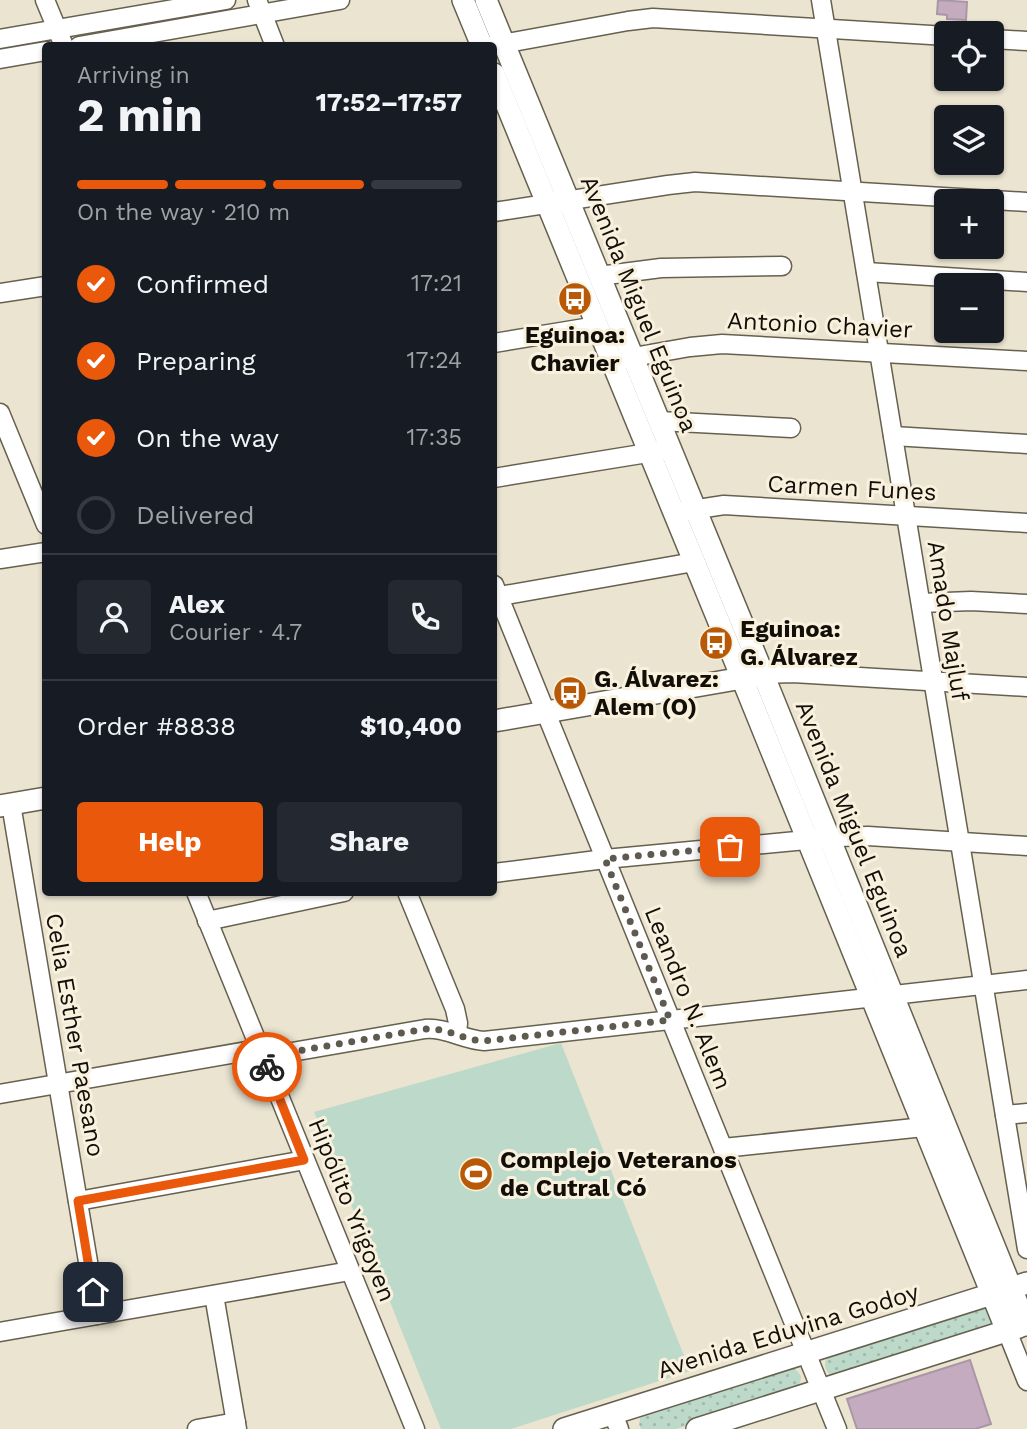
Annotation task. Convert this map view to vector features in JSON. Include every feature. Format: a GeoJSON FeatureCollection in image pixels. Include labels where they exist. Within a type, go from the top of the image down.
{"type":"FeatureCollection","features":[{"type":"Feature","properties":{"kind":"main road"},"geometry":{"type":"LineString","coordinates":[[463,0],[480,42]]}},
{"type":"Feature","properties":{"kind":"main road","name":"Avenida Miguel Eguinoa"},"geometry":{"type":"LineString","coordinates":[[486,0],[496,42]]}},
{"type":"Feature","properties":{"kind":"main road","name":"Avenida Miguel Eguinoa"},"geometry":{"type":"LineString","coordinates":[[497,44],[568,200],[599,276],[622,359],[882,996],[1010,1289],[1022,1327]]}},
{"type":"Feature","properties":{"kind":"main road","name":"Avenida Miguel Eguinoa"},"geometry":{"type":"LineString","coordinates":[[497,81],[597,326],[622,359],[659,421],[660,451]]}},
{"type":"Feature","properties":{"kind":"main road","name":"Avenida Miguel Eguinoa"},"geometry":{"type":"LineString","coordinates":[[685,511],[694,562],[752,676]]}},
{"type":"Feature","properties":{"kind":"main road"},"geometry":{"type":"LineString","coordinates":[[497,720],[752,676]]}},
{"type":"Feature","properties":{"kind":"main road"},"geometry":{"type":"LineString","coordinates":[[5,805],[42,799]]}},
{"type":"Feature","properties":{"kind":"main road","name":"Avenida Miguel Eguinoa"},"geometry":{"type":"LineString","coordinates":[[882,996],[924,1127],[1010,1289]]}},
{"type":"Feature","properties":{"kind":"main road","name":"Avenida Eduvina Godoy"},"geometry":{"type":"LineString","coordinates":[[564,1429],[616,1421],[806,1353],[1010,1289]]}},
{"type":"Feature","properties":{"kind":"main road"},"geometry":{"type":"LineString","coordinates":[[697,1429],[1022,1327]]}},
{"type":"Feature","properties":{"kind":"street"},"geometry":{"type":"LineString","coordinates":[[45,0],[60,37]]}},
{"type":"Feature","properties":{"kind":"street"},"geometry":{"type":"LineString","coordinates":[[0,39],[60,37],[226,0]]}},
{"type":"Feature","properties":{"kind":"street"},"geometry":{"type":"LineString","coordinates":[[98,42],[260,7],[340,0]]}},
{"type":"Feature","properties":{"kind":"street","name":"Amado Majluf"},"geometry":{"type":"LineString","coordinates":[[821,0],[1027,1249]]}},
{"type":"Feature","properties":{"kind":"street"},"geometry":{"type":"LineString","coordinates":[[260,7],[273,42]]}},
{"type":"Feature","properties":{"kind":"street"},"geometry":{"type":"LineString","coordinates":[[497,44],[645,18],[934,35]]}},
{"type":"Feature","properties":{"kind":"street"},"geometry":{"type":"LineString","coordinates":[[1004,40],[1027,41]]}},
{"type":"Feature","properties":{"kind":"street"},"geometry":{"type":"LineString","coordinates":[[0,59],[42,52]]}},
{"type":"Feature","properties":{"kind":"street"},"geometry":{"type":"LineString","coordinates":[[497,211],[686,183],[1027,202]]}},
{"type":"Feature","properties":{"kind":"street"},"geometry":{"type":"LineString","coordinates":[[599,276],[661,268],[782,266]]}},
{"type":"Feature","properties":{"kind":"street"},"geometry":{"type":"LineString","coordinates":[[866,272],[1027,282]]}},
{"type":"Feature","properties":{"kind":"street"},"geometry":{"type":"LineString","coordinates":[[0,293],[42,287]]}},
{"type":"Feature","properties":{"kind":"street"},"geometry":{"type":"LineString","coordinates":[[497,343],[597,326]]}},
{"type":"Feature","properties":{"kind":"street","name":"Antonio Chavier"},"geometry":{"type":"LineString","coordinates":[[622,359],[700,345],[722,344],[1027,361]]}},
{"type":"Feature","properties":{"kind":"street"},"geometry":{"type":"LineString","coordinates":[[0,413],[42,515]]}},
{"type":"Feature","properties":{"kind":"street"},"geometry":{"type":"LineString","coordinates":[[659,421],[791,428]]}},
{"type":"Feature","properties":{"kind":"street"},"geometry":{"type":"LineString","coordinates":[[893,436],[1027,444]]}},
{"type":"Feature","properties":{"kind":"street"},"geometry":{"type":"LineString","coordinates":[[497,478],[660,451]]}},
{"type":"Feature","properties":{"kind":"street","name":"Carmen Funes"},"geometry":{"type":"LineString","coordinates":[[685,511],[730,506],[1027,523]]}},
{"type":"Feature","properties":{"kind":"street"},"geometry":{"type":"LineString","coordinates":[[0,559],[42,553]]}},
{"type":"Feature","properties":{"kind":"street"},"geometry":{"type":"LineString","coordinates":[[497,593],[694,562]]}},
{"type":"Feature","properties":{"kind":"street","name":"Leandro N. Alem"},"geometry":{"type":"LineString","coordinates":[[497,598],[837,1429]]}},
{"type":"Feature","properties":{"kind":"street"},"geometry":{"type":"LineString","coordinates":[[921,603],[971,601],[1027,604]]}},
{"type":"Feature","properties":{"kind":"street"},"geometry":{"type":"LineString","coordinates":[[752,676],[793,673],[1027,687]]}},
{"type":"Feature","properties":{"kind":"street","name":"Celia Esther Paesano"},"geometry":{"type":"LineString","coordinates":[[5,805],[58,1084],[97,1315]]}},
{"type":"Feature","properties":{"kind":"street"},"geometry":{"type":"LineString","coordinates":[[497,873],[605,859],[859,836],[1027,846]]}},
{"type":"Feature","properties":{"kind":"street","name":"Hipólito Yrigoyen"},"geometry":{"type":"LineString","coordinates":[[198,896],[415,1429]]}},
{"type":"Feature","properties":{"kind":"street"},"geometry":{"type":"LineString","coordinates":[[207,921],[325,896]]}},
{"type":"Feature","properties":{"kind":"street"},"geometry":{"type":"LineString","coordinates":[[409,896],[455,1009],[457,1034]]}},
{"type":"Feature","properties":{"kind":"street"},"geometry":{"type":"LineString","coordinates":[[0,1094],[425,1029],[435,1028],[484,1041],[1027,980]]}},
{"type":"Feature","properties":{"kind":"street"},"geometry":{"type":"LineString","coordinates":[[1005,1115],[1027,1113]]}},
{"type":"Feature","properties":{"kind":"street"},"geometry":{"type":"LineString","coordinates":[[723,1148],[924,1127]]}},
{"type":"Feature","properties":{"kind":"street"},"geometry":{"type":"LineString","coordinates":[[78,1201],[304,1160]]}},
{"type":"Feature","properties":{"kind":"street"},"geometry":{"type":"LineString","coordinates":[[0,1332],[350,1271]]}},
{"type":"Feature","properties":{"kind":"street"},"geometry":{"type":"LineString","coordinates":[[197,1429],[237,1426],[214,1295]]}},
{"type":"Feature","properties":{"kind":"street","name":"Avenida Miguel Eguinoa"},"geometry":{"type":"LineString","coordinates":[[1022,1327],[1027,1381]]}},
{"type":"Feature","properties":{"kind":"green space","name":"Complejo Veteranos de Cutral Có"},"geometry":{"type":"Polygon","coordinates":[[[561,1043],[690,1371],[511,1429],[441,1429],[314,1112],[561,1043]]]}},
{"type":"Feature","properties":{"kind":"green space"},"geometry":{"type":"Polygon","coordinates":[[[984,1306],[988,1308],[993,1322],[991,1325],[834,1377],[826,1370],[825,1363],[830,1354],[984,1306]]]}},
{"type":"Feature","properties":{"kind":"green space"},"geometry":{"type":"Polygon","coordinates":[[[793,1368],[801,1380],[792,1392],[676,1429],[641,1429],[639,1424],[641,1415],[793,1368]]]}},
{"type":"Feature","properties":{"kind":"building"},"geometry":{"type":"Polygon","coordinates":[[[938,0],[967,2],[966,20],[947,19],[947,15],[937,14],[938,0]]]}},
{"type":"Feature","properties":{"kind":"building"},"geometry":{"type":"Polygon","coordinates":[[[970,1360],[991,1424],[975,1429],[857,1429],[847,1399],[970,1360]]]}},
{"type":"Feature","properties":{"kind":"way so far"},"geometry":{"type":"LineString","coordinates":[[267,1067],[263,1057],[425,1029],[445,1030],[469,1039],[484,1041],[670,1020],[605,859],[730,847]]}},
{"type":"Feature","properties":{"kind":"place","name":"Eguinoa: Chavier"},"geometry":{"type":"Point","coordinates":[575,299]}},
{"type":"Feature","properties":{"kind":"place","name":"Eguinoa: G. Álvarez"},"geometry":{"type":"Point","coordinates":[716,643]}},
{"type":"Feature","properties":{"kind":"place","name":"G. Álvarez: Alem (O)"},"geometry":{"type":"Point","coordinates":[570,693]}},
{"type":"Feature","properties":{"kind":"place","name":"Complejo Veteranos de Cutral Có"},"geometry":{"type":"Point","coordinates":[476,1174]}},
{"type":"Feature","properties":{"kind":"route"},"geometry":{"type":"LineString","coordinates":[[93,1292],[78,1201],[304,1160],[267,1067]]}}]}
